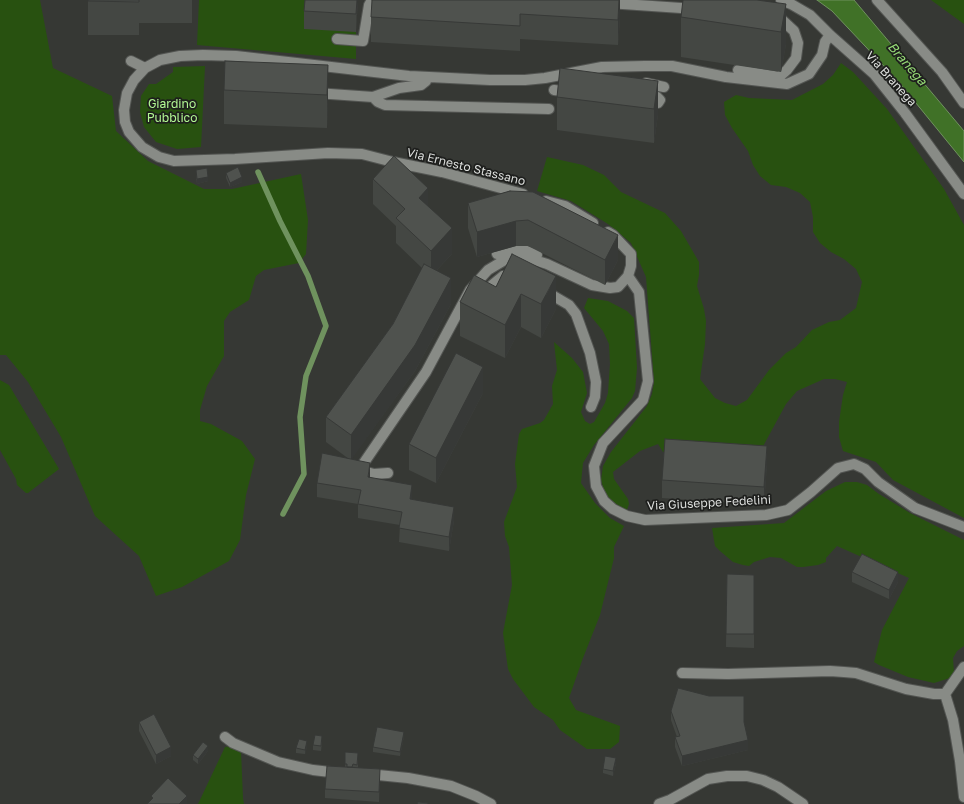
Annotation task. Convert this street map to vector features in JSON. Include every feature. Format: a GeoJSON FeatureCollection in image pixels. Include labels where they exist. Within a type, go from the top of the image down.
{"type":"FeatureCollection","features":[{"type":"Feature","properties":{"kind":"street"},"geometry":{"type":"LineString","coordinates":[[337,39],[363,41],[369,5],[372,0]]}},
{"type":"Feature","properties":{"kind":"street","name":"Via Branega"},"geometry":{"type":"LineString","coordinates":[[781,0],[810,15],[874,74],[963,190]]}},
{"type":"Feature","properties":{"kind":"street"},"geometry":{"type":"LineString","coordinates":[[877,0],[942,72],[964,103]]}},
{"type":"Feature","properties":{"kind":"street"},"geometry":{"type":"LineString","coordinates":[[596,2],[710,10]]}},
{"type":"Feature","properties":{"kind":"street"},"geometry":{"type":"LineString","coordinates":[[738,70],[780,77],[796,58],[798,43],[794,31],[780,18],[767,14]]}},
{"type":"Feature","properties":{"kind":"street","name":"Via Ernesto Stassano"},"geometry":{"type":"LineString","coordinates":[[628,276],[631,266],[631,254],[613,235],[565,206],[442,172],[355,154],[328,153],[174,161],[159,157],[142,147],[129,132],[125,122],[124,110],[127,93],[134,80],[145,68],[160,60],[180,56],[427,77],[490,80],[524,80],[545,78],[602,67],[665,66],[726,77],[787,84],[809,74],[822,55],[825,42],[830,35]]}},
{"type":"Feature","properties":{"kind":"street"},"geometry":{"type":"LineString","coordinates":[[131,61],[145,68]]}},
{"type":"Feature","properties":{"kind":"street"},"geometry":{"type":"LineString","coordinates":[[305,92],[373,97],[399,88],[421,85],[426,81],[427,77]]}},
{"type":"Feature","properties":{"kind":"street","name":"Via Ernesto Stassano"},"geometry":{"type":"LineString","coordinates":[[545,78],[563,83],[577,83]]}},
{"type":"Feature","properties":{"kind":"street"},"geometry":{"type":"LineString","coordinates":[[634,90],[664,87]]}},
{"type":"Feature","properties":{"kind":"street"},"geometry":{"type":"LineString","coordinates":[[554,90],[582,93]]}},
{"type":"Feature","properties":{"kind":"street"},"geometry":{"type":"LineString","coordinates":[[373,97],[385,106],[549,109]]}},
{"type":"Feature","properties":{"kind":"street"},"geometry":{"type":"LineString","coordinates":[[497,254],[521,249],[610,288]]}},
{"type":"Feature","properties":{"kind":"street"},"geometry":{"type":"LineString","coordinates":[[388,473],[374,474],[359,470],[426,372],[470,290],[488,270],[508,258],[524,257],[546,264],[592,285],[610,288],[618,287],[628,276]]}},
{"type":"Feature","properties":{"kind":"street"},"geometry":{"type":"LineString","coordinates":[[470,290],[481,296],[503,276],[522,276]]}},
{"type":"Feature","properties":{"kind":"street","name":"Via Giuseppe Fedelini"},"geometry":{"type":"LineString","coordinates":[[628,276],[639,292],[648,381],[643,400],[603,443],[594,466],[596,486],[604,501],[613,509],[627,516],[646,520],[766,515],[788,510],[838,468],[854,464],[865,469],[878,482],[915,508],[964,526]]}},
{"type":"Feature","properties":{"kind":"street"},"geometry":{"type":"LineString","coordinates":[[534,284],[569,305],[576,314],[590,353],[596,382],[595,397],[591,407]]}},
{"type":"Feature","properties":{"kind":"street"},"geometry":{"type":"LineString","coordinates":[[945,694],[964,667]]}},
{"type":"Feature","properties":{"kind":"street"},"geometry":{"type":"LineString","coordinates":[[682,673],[728,674],[830,671],[844,672],[856,673],[906,689],[934,694],[945,694]]}},
{"type":"Feature","properties":{"kind":"street"},"geometry":{"type":"LineString","coordinates":[[945,694],[953,720],[962,762],[964,797]]}},
{"type":"Feature","properties":{"kind":"street"},"geometry":{"type":"LineString","coordinates":[[224,737],[234,743],[278,762],[313,770],[408,778],[451,786],[491,804]]}},
{"type":"Feature","properties":{"kind":"street"},"geometry":{"type":"LineString","coordinates":[[659,804],[670,800],[708,779],[727,776],[747,776],[763,780],[803,804]]}},
{"type":"Feature","properties":{"kind":"green space"},"geometry":{"type":"Polygon","coordinates":[[[0,0],[40,0],[53,68],[112,96],[116,131],[148,161],[204,189],[232,189],[301,174],[308,220],[306,254],[299,263],[264,270],[256,276],[249,300],[230,312],[224,321],[224,356],[207,386],[200,410],[200,421],[211,424],[242,441],[255,459],[246,495],[240,540],[229,561],[182,587],[156,596],[139,556],[95,516],[61,437],[28,382],[6,355],[0,355],[0,0]]]}},
{"type":"Feature","properties":{"kind":"green space"},"geometry":{"type":"Polygon","coordinates":[[[199,0],[306,0],[356,32],[356,59],[197,45],[199,0]]]}},
{"type":"Feature","properties":{"kind":"green space"},"geometry":{"type":"Polygon","coordinates":[[[931,0],[964,0],[964,24],[931,0]]]}},
{"type":"Feature","properties":{"kind":"green space"},"geometry":{"type":"Polygon","coordinates":[[[841,63],[853,72],[887,109],[944,189],[964,225],[964,518],[893,480],[876,462],[843,451],[839,437],[839,422],[843,395],[847,382],[835,379],[824,379],[797,391],[786,404],[761,450],[754,457],[663,452],[658,444],[640,451],[613,472],[614,479],[628,499],[629,504],[627,510],[624,509],[613,502],[605,494],[601,480],[603,466],[611,452],[647,406],[652,394],[654,382],[646,277],[631,243],[608,224],[571,201],[537,191],[547,157],[583,165],[604,175],[621,192],[665,213],[681,231],[699,262],[697,286],[706,321],[705,344],[700,379],[715,398],[736,406],[747,400],[769,370],[786,353],[796,347],[812,330],[829,322],[840,320],[856,308],[862,282],[856,269],[820,243],[813,232],[813,217],[810,202],[800,193],[786,187],[771,185],[760,176],[753,165],[748,151],[725,115],[724,102],[736,95],[749,98],[792,100],[823,84],[833,75],[841,63]]]}},
{"type":"Feature","properties":{"kind":"green space","name":"Giardino Pubblico"},"geometry":{"type":"Polygon","coordinates":[[[205,66],[201,147],[177,149],[156,142],[144,127],[140,112],[141,96],[149,84],[156,84],[173,72],[173,67],[205,66]]]}},
{"type":"Feature","properties":{"kind":"green space"},"geometry":{"type":"Polygon","coordinates":[[[588,298],[608,301],[627,311],[634,318],[637,368],[635,391],[632,398],[594,445],[583,463],[581,483],[595,503],[610,518],[624,526],[614,547],[614,558],[600,615],[569,698],[576,710],[620,726],[619,742],[610,749],[587,749],[560,730],[553,720],[534,707],[513,679],[508,669],[503,633],[512,585],[509,547],[505,536],[504,522],[517,487],[515,464],[519,434],[522,429],[540,423],[544,420],[553,404],[552,386],[557,370],[554,342],[572,358],[583,372],[587,393],[581,412],[585,421],[590,424],[594,422],[605,403],[608,393],[610,364],[609,344],[603,331],[584,308],[588,298]]]}},
{"type":"Feature","properties":{"kind":"green space"},"geometry":{"type":"Polygon","coordinates":[[[0,380],[9,385],[59,469],[28,493],[17,485],[16,479],[0,450],[0,380]]]}},
{"type":"Feature","properties":{"kind":"green space"},"geometry":{"type":"Polygon","coordinates":[[[845,482],[857,482],[867,485],[910,513],[964,540],[964,646],[957,651],[953,658],[954,673],[950,678],[934,683],[908,677],[874,662],[882,630],[909,578],[837,546],[826,558],[826,562],[818,565],[797,567],[781,558],[770,557],[754,562],[749,566],[743,565],[733,562],[715,546],[712,528],[784,523],[826,491],[845,482]]]}},
{"type":"Feature","properties":{"kind":"green space"},"geometry":{"type":"Polygon","coordinates":[[[231,746],[241,751],[244,804],[198,804],[225,747],[231,746]]]}},
{"type":"Feature","properties":{"kind":"water","name":"Branega"},"geometry":{"type":"Polygon","coordinates":[[[817,0],[854,0],[964,131],[964,162],[898,81],[832,11],[817,0]]]}},
{"type":"Feature","properties":{"kind":"building"},"geometry":{"type":"Polygon","coordinates":[[[139,0],[139,2],[88,1],[139,0]]]}},
{"type":"Feature","properties":{"kind":"building"},"geometry":{"type":"Polygon","coordinates":[[[305,0],[357,0],[356,14],[304,11],[305,0]]]}},
{"type":"Feature","properties":{"kind":"building"},"geometry":{"type":"Polygon","coordinates":[[[372,0],[619,0],[618,20],[520,14],[520,26],[371,17],[372,0]]]}},
{"type":"Feature","properties":{"kind":"building"},"geometry":{"type":"Polygon","coordinates":[[[683,0],[757,0],[786,4],[781,32],[681,17],[683,0]]]}},
{"type":"Feature","properties":{"kind":"building"},"geometry":{"type":"Polygon","coordinates":[[[225,61],[328,65],[327,95],[224,90],[225,61]]]}},
{"type":"Feature","properties":{"kind":"building"},"geometry":{"type":"Polygon","coordinates":[[[560,68],[658,81],[654,109],[557,97],[560,68]]]}},
{"type":"Feature","properties":{"kind":"building"},"geometry":{"type":"Polygon","coordinates":[[[394,156],[428,188],[419,198],[452,228],[431,251],[396,218],[405,209],[373,179],[394,156]]]}},
{"type":"Feature","properties":{"kind":"building"},"geometry":{"type":"Polygon","coordinates":[[[238,167],[242,177],[230,183],[226,173],[238,167]]]}},
{"type":"Feature","properties":{"kind":"building"},"geometry":{"type":"Polygon","coordinates":[[[207,168],[208,177],[197,179],[196,170],[207,168]]]}},
{"type":"Feature","properties":{"kind":"building"},"geometry":{"type":"Polygon","coordinates":[[[510,191],[533,192],[618,235],[605,260],[528,220],[516,221],[477,232],[468,203],[510,191]]]}},
{"type":"Feature","properties":{"kind":"building"},"geometry":{"type":"Polygon","coordinates":[[[512,254],[556,276],[541,304],[521,294],[505,325],[460,302],[474,275],[496,287],[512,254]]]}},
{"type":"Feature","properties":{"kind":"building"},"geometry":{"type":"Polygon","coordinates":[[[424,264],[451,278],[415,345],[351,435],[326,417],[393,324],[424,264]]]}},
{"type":"Feature","properties":{"kind":"building"},"geometry":{"type":"Polygon","coordinates":[[[456,353],[483,367],[436,458],[409,444],[456,353]]]}},
{"type":"Feature","properties":{"kind":"building"},"geometry":{"type":"Polygon","coordinates":[[[665,439],[767,446],[764,487],[662,480],[665,439]]]}},
{"type":"Feature","properties":{"kind":"building"},"geometry":{"type":"Polygon","coordinates":[[[322,453],[370,463],[368,477],[412,485],[410,499],[454,507],[449,537],[399,528],[402,512],[358,504],[361,490],[317,483],[322,453]]]}},
{"type":"Feature","properties":{"kind":"building"},"geometry":{"type":"Polygon","coordinates":[[[862,554],[898,572],[889,590],[852,572],[862,554]]]}},
{"type":"Feature","properties":{"kind":"building"},"geometry":{"type":"Polygon","coordinates":[[[727,574],[754,575],[754,634],[726,634],[727,574]]]}},
{"type":"Feature","properties":{"kind":"building"},"geometry":{"type":"Polygon","coordinates":[[[678,688],[709,696],[744,696],[744,722],[748,740],[682,756],[675,737],[680,736],[671,711],[678,688]]]}},
{"type":"Feature","properties":{"kind":"building"},"geometry":{"type":"Polygon","coordinates":[[[154,714],[171,747],[156,755],[139,722],[154,714]]]}},
{"type":"Feature","properties":{"kind":"building"},"geometry":{"type":"Polygon","coordinates":[[[377,727],[404,732],[400,752],[373,747],[377,727]]]}},
{"type":"Feature","properties":{"kind":"building"},"geometry":{"type":"Polygon","coordinates":[[[315,735],[322,736],[321,746],[313,745],[315,735]]]}},
{"type":"Feature","properties":{"kind":"building"},"geometry":{"type":"Polygon","coordinates":[[[299,739],[307,741],[305,750],[296,748],[299,739]]]}},
{"type":"Feature","properties":{"kind":"building"},"geometry":{"type":"Polygon","coordinates":[[[203,742],[208,746],[198,759],[193,755],[203,742]]]}},
{"type":"Feature","properties":{"kind":"building"},"geometry":{"type":"Polygon","coordinates":[[[345,752],[358,753],[357,765],[353,764],[352,767],[347,767],[347,764],[345,764],[345,752]]]}},
{"type":"Feature","properties":{"kind":"building"},"geometry":{"type":"Polygon","coordinates":[[[605,756],[616,758],[613,771],[603,769],[605,756]]]}},
{"type":"Feature","properties":{"kind":"building"},"geometry":{"type":"Polygon","coordinates":[[[327,766],[380,769],[379,792],[325,789],[327,766]]]}},
{"type":"Feature","properties":{"kind":"building"},"geometry":{"type":"Polygon","coordinates":[[[168,778],[187,796],[179,804],[147,804],[153,798],[151,796],[168,778]]]}},
{"type":"Feature","properties":{"kind":"building"},"geometry":{"type":"Polygon","coordinates":[[[418,802],[428,803],[428,804],[417,804],[418,802]]]}},
{"type":"Feature","properties":{"kind":"waterway"},"geometry":{"type":"LineString","coordinates":[[258,172],[280,221],[308,276],[326,326],[306,376],[300,417],[304,474],[283,514]]}}]}
